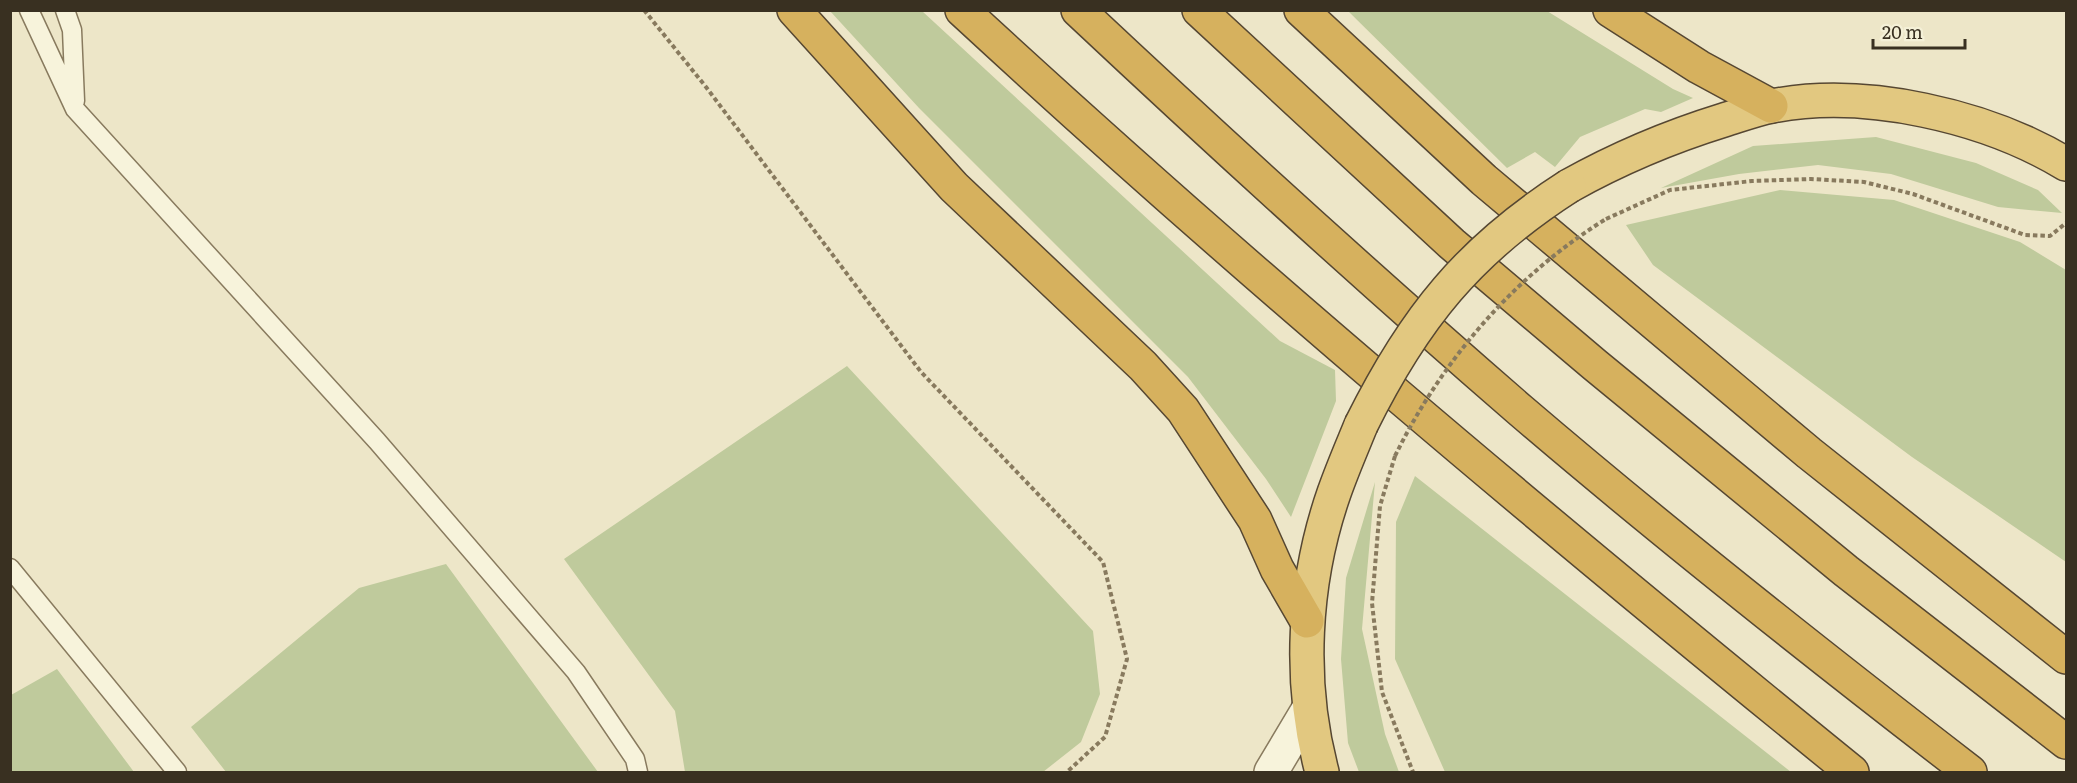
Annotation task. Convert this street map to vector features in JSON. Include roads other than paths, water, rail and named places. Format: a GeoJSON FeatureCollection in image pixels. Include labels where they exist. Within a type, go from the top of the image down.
{"type":"FeatureCollection","features":[{"type":"Feature","properties":{"kind":"highway"},"geometry":{"type":"LineString","coordinates":[[794,10],[954,187],[1143,366],[1183,410],[1255,520],[1277,569],[1307,621]]}},
{"type":"Feature","properties":{"kind":"highway"},"geometry":{"type":"LineString","coordinates":[[962,10],[1104,141],[1470,457],[1852,772]]}},
{"type":"Feature","properties":{"kind":"highway"},"geometry":{"type":"LineString","coordinates":[[1078,10],[1252,173],[1521,411],[1807,647],[1970,772]]}},
{"type":"Feature","properties":{"kind":"highway"},"geometry":{"type":"LineString","coordinates":[[1199,10],[1452,244],[1595,365],[1846,571],[2067,742]]}},
{"type":"Feature","properties":{"kind":"highway"},"geometry":{"type":"LineString","coordinates":[[1301,10],[1475,173],[1528,218],[1809,453],[2067,657]]}},
{"type":"Feature","properties":{"kind":"highway"},"geometry":{"type":"LineString","coordinates":[[1610,10],[1699,67],[1771,106]]}},
{"type":"Feature","properties":{"kind":"highway"},"geometry":{"type":"LineString","coordinates":[[1322,772],[1308,710],[1307,621],[1318,551],[1333,494],[1361,425],[1407,340],[1468,265],[1526,215],[1569,186],[1610,163],[1657,142],[1771,106],[1801,102],[1871,104],[1936,112],[2009,135],[2067,164]]}},
{"type":"Feature","properties":{"kind":"street"},"geometry":{"type":"LineString","coordinates":[[1271,772],[1308,710]]}},
{"type":"Feature","properties":{"kind":"lane"},"geometry":{"type":"LineString","coordinates":[[29,10],[75,109],[377,441],[576,672],[635,759],[638,772]]}},
{"type":"Feature","properties":{"kind":"lane"},"geometry":{"type":"LineString","coordinates":[[65,10],[72,30]]}},
{"type":"Feature","properties":{"kind":"lane"},"geometry":{"type":"LineString","coordinates":[[71,10],[75,109]]}},
{"type":"Feature","properties":{"kind":"lane"},"geometry":{"type":"LineString","coordinates":[[10,568],[177,772]]}}]}
